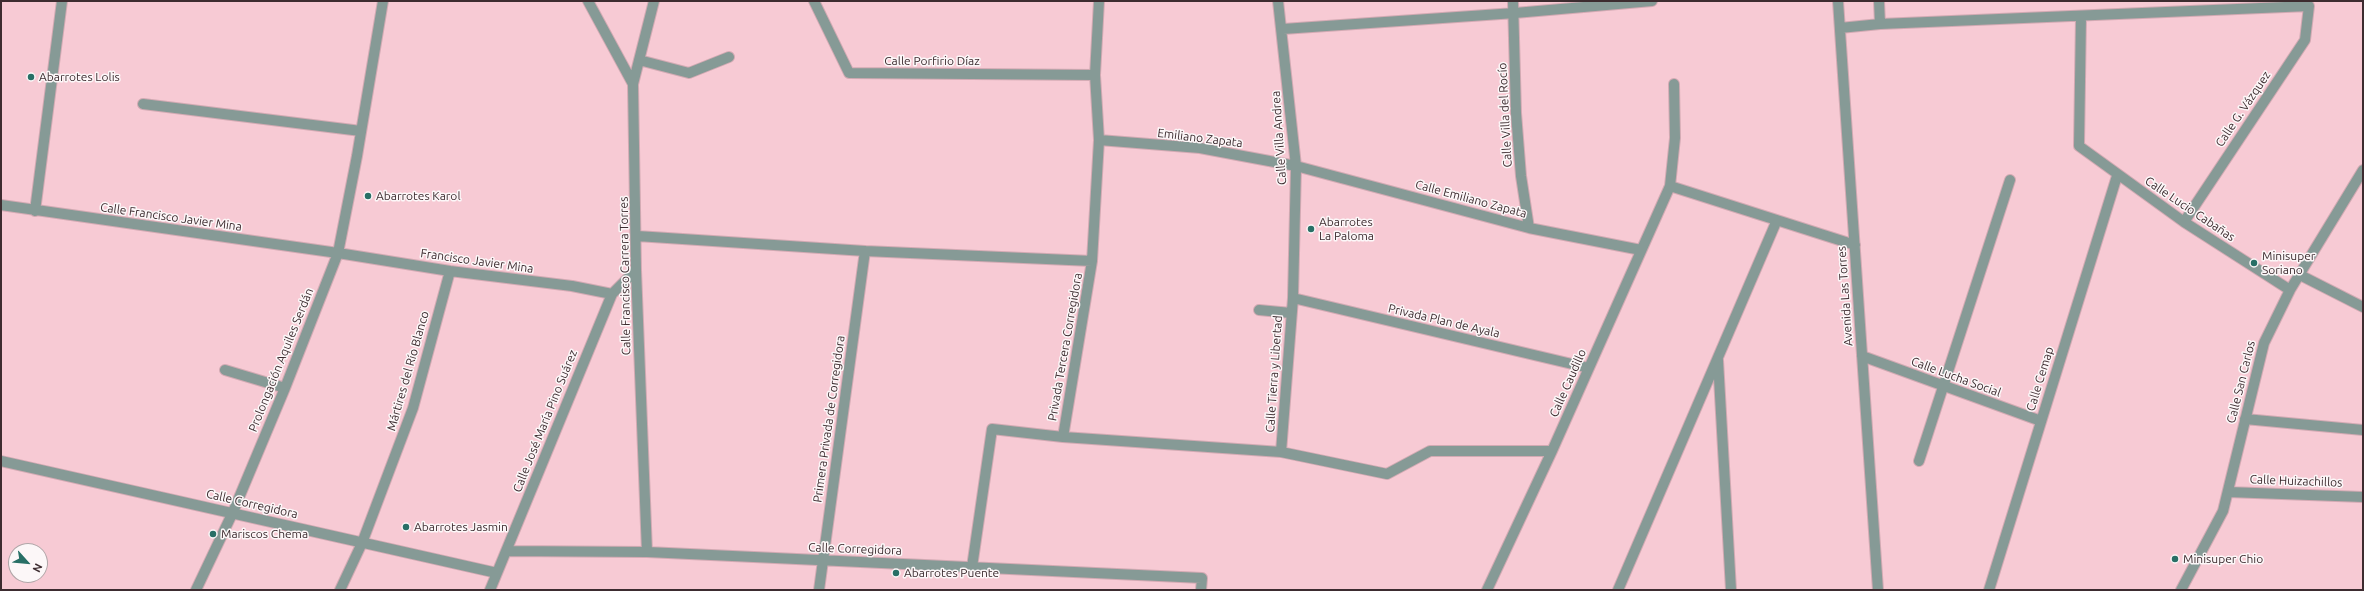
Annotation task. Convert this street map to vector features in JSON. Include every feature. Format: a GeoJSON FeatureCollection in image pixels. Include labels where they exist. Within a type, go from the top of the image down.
{"type":"FeatureCollection","features":[{"type":"Feature","properties":{"kind":"street"},"geometry":{"type":"LineString","coordinates":[[36,211],[62,1]]}},
{"type":"Feature","properties":{"kind":"street","name":"Prolongación Aquiles Serdán"},"geometry":{"type":"LineString","coordinates":[[196,590],[232,512],[285,388],[338,253],[383,1]]}},
{"type":"Feature","properties":{"kind":"street"},"geometry":{"type":"LineString","coordinates":[[588,1],[633,84]]}},
{"type":"Feature","properties":{"kind":"street","name":"Calle Francisco Carrera Torres"},"geometry":{"type":"LineString","coordinates":[[647,552],[636,270],[637,236],[633,84],[654,1]]}},
{"type":"Feature","properties":{"kind":"street","name":"Calle Porfirio Díaz"},"geometry":{"type":"LineString","coordinates":[[814,1],[850,73],[1095,75]]}},
{"type":"Feature","properties":{"kind":"street","name":"Privada Tercera Corregidora"},"geometry":{"type":"LineString","coordinates":[[1063,437],[1092,261],[1099,140],[1095,75],[1099,1]]}},
{"type":"Feature","properties":{"kind":"street","name":"Calle Villa Andrea"},"geometry":{"type":"LineString","coordinates":[[1278,1],[1283,29],[1296,166],[1292,298]]}},
{"type":"Feature","properties":{"kind":"street","name":"Calle Villa del Rocío"},"geometry":{"type":"LineString","coordinates":[[1513,1],[1515,13],[1516,113],[1521,176],[1529,228]]}},
{"type":"Feature","properties":{"kind":"street"},"geometry":{"type":"LineString","coordinates":[[1283,29],[1515,13],[1652,1]]}},
{"type":"Feature","properties":{"kind":"street","name":"Avenida Las Torres"},"geometry":{"type":"LineString","coordinates":[[1838,1],[1878,590]]}},
{"type":"Feature","properties":{"kind":"street"},"geometry":{"type":"LineString","coordinates":[[1879,1],[1880,24]]}},
{"type":"Feature","properties":{"kind":"street","name":"Calle G. Vázquez"},"geometry":{"type":"LineString","coordinates":[[2081,16],[2309,6],[2305,40],[2184,222]]}},
{"type":"Feature","properties":{"kind":"street"},"geometry":{"type":"LineString","coordinates":[[1840,28],[1880,24],[2081,16]]}},
{"type":"Feature","properties":{"kind":"street","name":"Calle Lucio Cabañas"},"geometry":{"type":"LineString","coordinates":[[2081,16],[2079,146],[2117,176],[2184,222],[2290,290]]}},
{"type":"Feature","properties":{"kind":"street"},"geometry":{"type":"LineString","coordinates":[[639,60],[689,73],[729,57]]}},
{"type":"Feature","properties":{"kind":"street","name":"Calle Caudillo"},"geometry":{"type":"LineString","coordinates":[[1487,590],[1552,450],[1670,186],[1676,138],[1674,84]]}},
{"type":"Feature","properties":{"kind":"street"},"geometry":{"type":"LineString","coordinates":[[143,104],[361,131]]}},
{"type":"Feature","properties":{"kind":"street","name":"Emiliano Zapata"},"geometry":{"type":"LineString","coordinates":[[1099,140],[1200,148],[1296,166]]}},
{"type":"Feature","properties":{"kind":"street","name":"Calle Emiliano Zapata"},"geometry":{"type":"LineString","coordinates":[[1296,166],[1529,228],[1641,250]]}},
{"type":"Feature","properties":{"kind":"street","name":"Calle San Carlos"},"geometry":{"type":"LineString","coordinates":[[2181,590],[2223,511],[2264,343],[2290,290],[2363,170]]}},
{"type":"Feature","properties":{"kind":"street","name":"Calle Cemap"},"geometry":{"type":"LineString","coordinates":[[1989,590],[2117,176]]}},
{"type":"Feature","properties":{"kind":"street"},"geometry":{"type":"LineString","coordinates":[[1919,461],[2010,180]]}},
{"type":"Feature","properties":{"kind":"street"},"geometry":{"type":"LineString","coordinates":[[1670,186],[1855,245]]}},
{"type":"Feature","properties":{"kind":"street","name":"Calle Francisco Javier Mina"},"geometry":{"type":"LineString","coordinates":[[1,205],[338,253]]}},
{"type":"Feature","properties":{"kind":"street"},"geometry":{"type":"LineString","coordinates":[[1618,590],[1777,220]]}},
{"type":"Feature","properties":{"kind":"street"},"geometry":{"type":"LineString","coordinates":[[637,236],[865,251],[1092,261]]}},
{"type":"Feature","properties":{"kind":"street","name":"Primera Privada de Corregidora"},"geometry":{"type":"LineString","coordinates":[[819,590],[865,251]]}},
{"type":"Feature","properties":{"kind":"street","name":"Francisco Javier Mina"},"geometry":{"type":"LineString","coordinates":[[338,253],[450,271],[572,286],[612,294]]}},
{"type":"Feature","properties":{"kind":"street","name":"Calle José María Pino Suárez"},"geometry":{"type":"LineString","coordinates":[[490,590],[612,294],[636,270]]}},
{"type":"Feature","properties":{"kind":"street","name":"Mártires del Río Blanco"},"geometry":{"type":"LineString","coordinates":[[340,590],[362,544],[413,408],[450,271]]}},
{"type":"Feature","properties":{"kind":"street"},"geometry":{"type":"LineString","coordinates":[[2300,275],[2363,307]]}},
{"type":"Feature","properties":{"kind":"street","name":"Calle Tierra y Libertad"},"geometry":{"type":"LineString","coordinates":[[1281,452],[1292,298]]}},
{"type":"Feature","properties":{"kind":"street","name":"Privada Plan de Ayala"},"geometry":{"type":"LineString","coordinates":[[1292,298],[1589,368]]}},
{"type":"Feature","properties":{"kind":"street"},"geometry":{"type":"LineString","coordinates":[[1259,310],[1291,313]]}},
{"type":"Feature","properties":{"kind":"street","name":"Calle Lucha Social"},"geometry":{"type":"LineString","coordinates":[[1862,356],[2041,421]]}},
{"type":"Feature","properties":{"kind":"street"},"geometry":{"type":"LineString","coordinates":[[1718,357],[1731,590]]}},
{"type":"Feature","properties":{"kind":"street"},"geometry":{"type":"LineString","coordinates":[[225,370],[285,388]]}},
{"type":"Feature","properties":{"kind":"street"},"geometry":{"type":"LineString","coordinates":[[2245,419],[2363,430]]}},
{"type":"Feature","properties":{"kind":"street"},"geometry":{"type":"LineString","coordinates":[[972,567],[992,429],[1063,437],[1281,452],[1386,474],[1430,451],[1552,450]]}},
{"type":"Feature","properties":{"kind":"street","name":"Calle Corregidora"},"geometry":{"type":"LineString","coordinates":[[1,461],[232,512],[362,544],[497,573]]}},
{"type":"Feature","properties":{"kind":"street","name":"Calle Huizachillos"},"geometry":{"type":"LineString","coordinates":[[2228,492],[2363,497]]}},
{"type":"Feature","properties":{"kind":"street","name":"Calle Corregidora"},"geometry":{"type":"LineString","coordinates":[[506,551],[647,552],[1202,578],[1201,590]]}},
{"type":"Feature","properties":{"kind":"place","name":"Abarrotes Lolis"},"geometry":{"type":"Point","coordinates":[31,77]}},
{"type":"Feature","properties":{"kind":"place","name":"Abarrotes Karol"},"geometry":{"type":"Point","coordinates":[368,196]}},
{"type":"Feature","properties":{"kind":"place","name":"Abarrotes La Paloma"},"geometry":{"type":"Point","coordinates":[1311,229]}},
{"type":"Feature","properties":{"kind":"place","name":"Minisuper Soriano"},"geometry":{"type":"Point","coordinates":[2254,263]}},
{"type":"Feature","properties":{"kind":"place","name":"Abarrotes Jasmin"},"geometry":{"type":"Point","coordinates":[406,527]}},
{"type":"Feature","properties":{"kind":"place","name":"Mariscos Chema"},"geometry":{"type":"Point","coordinates":[213,534]}},
{"type":"Feature","properties":{"kind":"place","name":"Minisuper Chio"},"geometry":{"type":"Point","coordinates":[2175,559]}},
{"type":"Feature","properties":{"kind":"place","name":"Abarrotes Puente"},"geometry":{"type":"Point","coordinates":[896,573]}}]}
